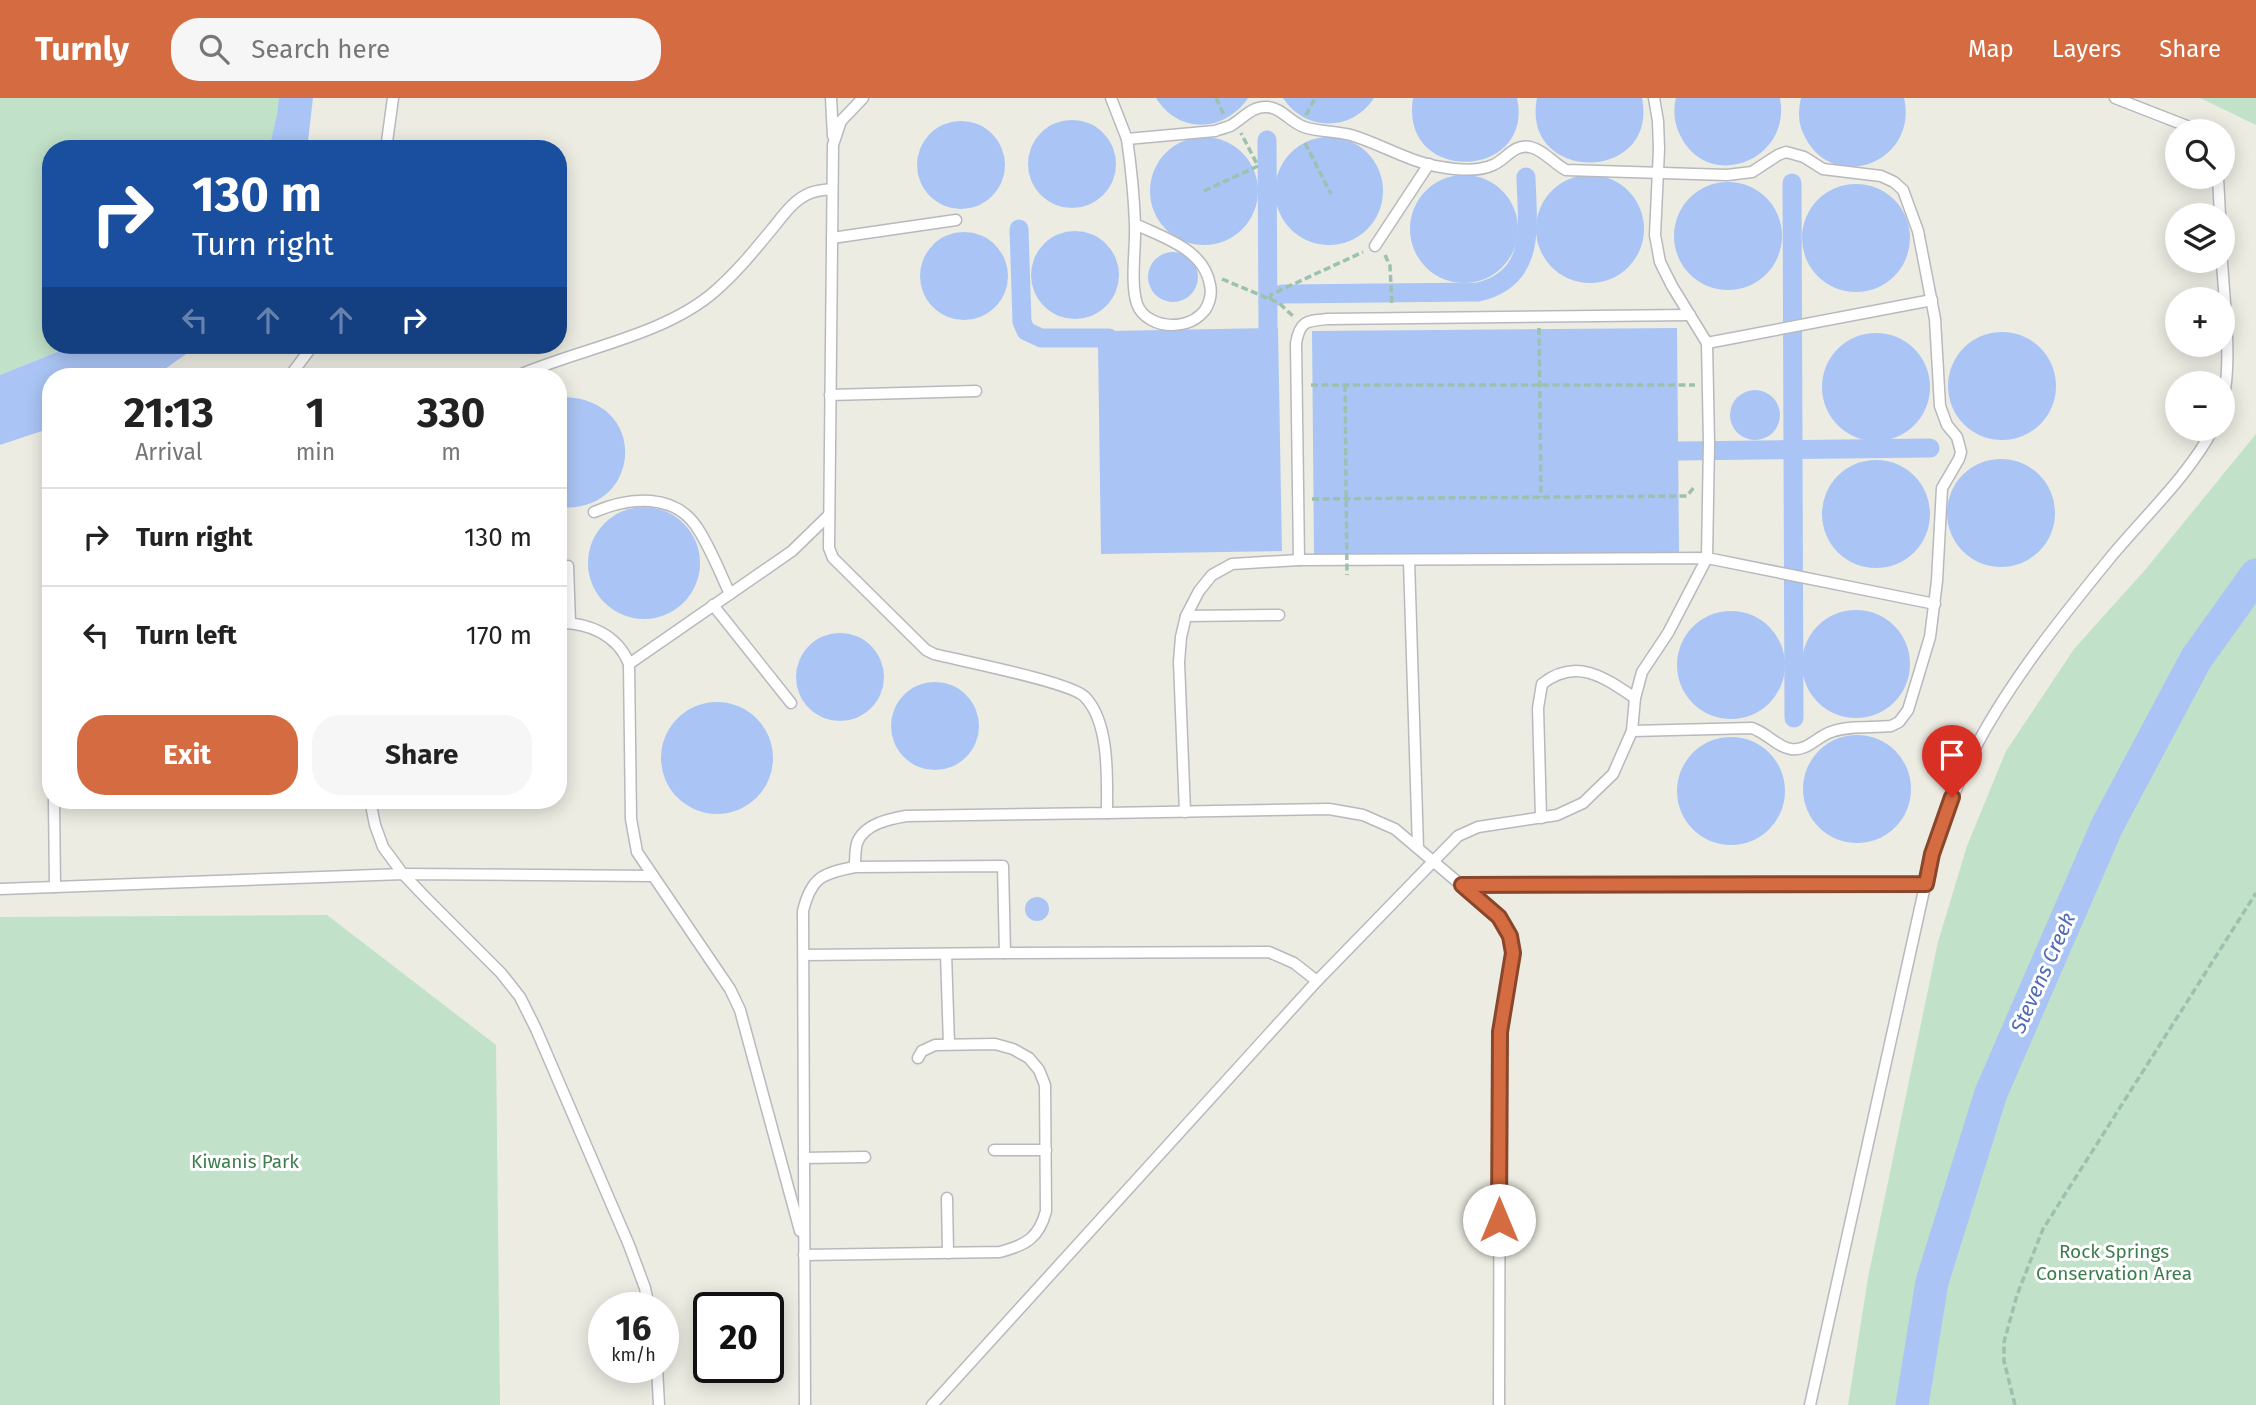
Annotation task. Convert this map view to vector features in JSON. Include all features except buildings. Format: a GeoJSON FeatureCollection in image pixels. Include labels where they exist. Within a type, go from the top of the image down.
{"type":"FeatureCollection","features":[{"type":"Feature","properties":{"kind":"lane"},"geometry":{"type":"LineString","coordinates":[[387,140],[393,98]]}},
{"type":"Feature","properties":{"kind":"lane"},"geometry":{"type":"LineString","coordinates":[[831,98],[833,145],[829,548],[833,558],[926,650],[1064,686],[1084,695],[1096,713],[1103,738],[1107,813]]}},
{"type":"Feature","properties":{"kind":"lane"},"geometry":{"type":"LineString","coordinates":[[833,145],[841,121],[863,98]]}},
{"type":"Feature","properties":{"kind":"lane"},"geometry":{"type":"LineString","coordinates":[[1111,98],[1127,139],[1132,168],[1135,287],[1138,305],[1146,317],[1159,324],[1189,322],[1200,315],[1209,304],[1211,290],[1202,262],[1189,251],[1135,224]]}},
{"type":"Feature","properties":{"kind":"lane"},"geometry":{"type":"LineString","coordinates":[[932,1405],[1317,981],[1458,836],[1478,827],[1557,815],[1583,803],[1613,774],[1632,731],[1635,698],[1642,672],[1668,633],[1707,558],[1709,443],[1706,343],[1660,262],[1654,235],[1658,121],[1654,98]]}},
{"type":"Feature","properties":{"kind":"lane"},"geometry":{"type":"LineString","coordinates":[[2115,98],[2167,119]]}},
{"type":"Feature","properties":{"kind":"lane"},"geometry":{"type":"LineString","coordinates":[[1127,139],[1215,131],[1228,127],[1231,121],[1262,107],[1283,112],[1300,126],[1352,136],[1429,164],[1466,170],[1494,165],[1508,152],[1530,147],[1566,170],[1741,174],[1752,172],[1786,152],[1804,157],[1824,169],[1881,176],[1903,190],[1923,252],[1932,300],[1940,406],[1947,425],[1957,437],[1961,452],[1942,488],[1935,604],[1930,637],[1911,703],[1904,717],[1891,726],[1836,730],[1799,749],[1785,747],[1761,731],[1752,729],[1632,731]]}},
{"type":"Feature","properties":{"kind":"lane"},"geometry":{"type":"LineString","coordinates":[[1376,244],[1429,164]]}},
{"type":"Feature","properties":{"kind":"lane"},"geometry":{"type":"LineString","coordinates":[[535,368],[637,333],[688,310],[734,273],[791,207],[805,195],[832,189]]}},
{"type":"Feature","properties":{"kind":"lane"},"geometry":{"type":"LineString","coordinates":[[832,238],[956,220]]}},
{"type":"Feature","properties":{"kind":"lane"},"geometry":{"type":"LineString","coordinates":[[2223,273],[2226,371]]}},
{"type":"Feature","properties":{"kind":"lane"},"geometry":{"type":"LineString","coordinates":[[1706,343],[1932,300]]}},
{"type":"Feature","properties":{"kind":"lane"},"geometry":{"type":"LineString","coordinates":[[1299,560],[1296,343],[1302,325],[1313,320],[1327,319],[1690,315]]}},
{"type":"Feature","properties":{"kind":"lane"},"geometry":{"type":"LineString","coordinates":[[830,394],[976,391]]}},
{"type":"Feature","properties":{"kind":"lane"},"geometry":{"type":"LineString","coordinates":[[1810,1405],[1932,854],[1952,797],[1974,749],[2037,650],[2207,441]]}},
{"type":"Feature","properties":{"kind":"lane"},"geometry":{"type":"LineString","coordinates":[[594,512],[624,501],[642,500],[675,508],[698,528],[730,594]]}},
{"type":"Feature","properties":{"kind":"lane"},"geometry":{"type":"LineString","coordinates":[[629,664],[792,551],[829,515]]}},
{"type":"Feature","properties":{"kind":"lane"},"geometry":{"type":"LineString","coordinates":[[1185,812],[1179,662],[1181,637],[1186,615],[1199,591],[1212,575],[1232,564],[1299,560],[1707,558],[1935,604]]}},
{"type":"Feature","properties":{"kind":"lane"},"geometry":{"type":"LineString","coordinates":[[1409,560],[1418,848]]}},
{"type":"Feature","properties":{"kind":"lane"},"geometry":{"type":"LineString","coordinates":[[568,566],[570,622]]}},
{"type":"Feature","properties":{"kind":"lane"},"geometry":{"type":"LineString","coordinates":[[713,605],[791,702]]}},
{"type":"Feature","properties":{"kind":"lane"},"geometry":{"type":"LineString","coordinates":[[1186,615],[1279,615]]}},
{"type":"Feature","properties":{"kind":"lane"},"geometry":{"type":"LineString","coordinates":[[567,622],[583,624],[608,636],[625,653],[629,664],[631,819],[637,852],[730,989],[740,1010],[804,1250]]}},
{"type":"Feature","properties":{"kind":"lane"},"geometry":{"type":"LineString","coordinates":[[1541,818],[1538,708],[1542,684],[1555,674],[1588,672],[1607,679],[1635,698]]}},
{"type":"Feature","properties":{"kind":"lane"},"geometry":{"type":"LineString","coordinates":[[54,809],[55,887]]}},
{"type":"Feature","properties":{"kind":"lane"},"geometry":{"type":"LineString","coordinates":[[372,809],[383,847],[403,874],[501,973],[520,997],[629,1245],[646,1292]]}},
{"type":"Feature","properties":{"kind":"lane"},"geometry":{"type":"LineString","coordinates":[[855,867],[857,842],[867,830],[884,821],[906,816],[1329,809],[1363,815],[1395,829],[1434,861],[1499,917],[1510,936],[1513,953],[1500,1032],[1499,1405]]}},
{"type":"Feature","properties":{"kind":"lane"},"geometry":{"type":"LineString","coordinates":[[805,1405],[803,911],[807,894],[816,880],[832,871],[855,867],[1003,866],[1004,953]]}},
{"type":"Feature","properties":{"kind":"lane"},"geometry":{"type":"LineString","coordinates":[[0,889],[403,874],[653,876]]}},
{"type":"Feature","properties":{"kind":"lane"},"geometry":{"type":"LineString","coordinates":[[1462,885],[1926,884]]}},
{"type":"Feature","properties":{"kind":"lane"},"geometry":{"type":"LineString","coordinates":[[804,955],[1269,953],[1294,962],[1317,981]]}},
{"type":"Feature","properties":{"kind":"lane"},"geometry":{"type":"LineString","coordinates":[[946,954],[948,1044]]}},
{"type":"Feature","properties":{"kind":"lane"},"geometry":{"type":"LineString","coordinates":[[804,1250],[1000,1252],[1031,1239],[1042,1226],[1046,1211],[1045,1085],[1039,1070],[1029,1058],[1013,1049],[995,1044],[928,1046],[918,1058]]}},
{"type":"Feature","properties":{"kind":"lane"},"geometry":{"type":"LineString","coordinates":[[994,1150],[1045,1150]]}},
{"type":"Feature","properties":{"kind":"lane"},"geometry":{"type":"LineString","coordinates":[[804,1158],[865,1157]]}},
{"type":"Feature","properties":{"kind":"lane"},"geometry":{"type":"LineString","coordinates":[[947,1198],[948,1252]]}},
{"type":"Feature","properties":{"kind":"lane"},"geometry":{"type":"LineString","coordinates":[[658,1383],[659,1405]]}},
{"type":"Feature","properties":{"kind":"path"},"geometry":{"type":"LineString","coordinates":[[1204,191],[1258,166],[1216,98]]}},
{"type":"Feature","properties":{"kind":"path"},"geometry":{"type":"LineString","coordinates":[[1304,119],[1315,98]]}},
{"type":"Feature","properties":{"kind":"path"},"geometry":{"type":"LineString","coordinates":[[1306,143],[1331,194]]}},
{"type":"Feature","properties":{"kind":"path"},"geometry":{"type":"LineString","coordinates":[[1269,299],[1272,293],[1376,244],[1391,266],[1391,298]]}},
{"type":"Feature","properties":{"kind":"path"},"geometry":{"type":"LineString","coordinates":[[1207,272],[1279,303]]}},
{"type":"Feature","properties":{"kind":"path"},"geometry":{"type":"LineString","coordinates":[[1539,329],[1541,497]]}},
{"type":"Feature","properties":{"kind":"path"},"geometry":{"type":"LineString","coordinates":[[1312,385],[1678,385]]}},
{"type":"Feature","properties":{"kind":"path"},"geometry":{"type":"LineString","coordinates":[[1345,385],[1347,575]]}},
{"type":"Feature","properties":{"kind":"path"},"geometry":{"type":"LineString","coordinates":[[1313,499],[1679,496]]}},
{"type":"Feature","properties":{"kind":"path"},"geometry":{"type":"LineString","coordinates":[[2015,1405],[2004,1362],[2004,1342],[2017,1295],[2043,1229],[2256,893]]}},
{"type":"Feature","properties":{"kind":"green space"},"geometry":{"type":"Polygon","coordinates":[[[0,98],[279,98],[271,140],[42,140],[42,354],[52,354],[0,375],[0,98]]]}},
{"type":"Feature","properties":{"kind":"green space"},"geometry":{"type":"Polygon","coordinates":[[[2200,98],[2256,98],[2256,125],[2200,98]]]}},
{"type":"Feature","properties":{"kind":"green space","name":"Rock Springs Conservation Area"},"geometry":{"type":"Polygon","coordinates":[[[2256,434],[2256,1405],[1848,1405],[1868,1278],[1938,942],[1967,846],[2006,751],[2074,649],[2145,570],[2256,434]]]}},
{"type":"Feature","properties":{"kind":"green space","name":"Kiwanis Park"},"geometry":{"type":"Polygon","coordinates":[[[327,915],[496,1045],[500,1405],[0,1405],[0,917],[327,915]]]}},
{"type":"Feature","properties":{"kind":"water"},"geometry":{"type":"Polygon","coordinates":[[[279,98],[313,98],[308,140],[271,140],[279,98]]]}},
{"type":"Feature","properties":{"kind":"water"},"geometry":{"type":"Polygon","coordinates":[[[1156,98],[1248,98],[1227,118],[1202,125],[1177,118],[1156,98]]]}},
{"type":"Feature","properties":{"kind":"water"},"geometry":{"type":"Polygon","coordinates":[[[1283,98],[1374,98],[1354,117],[1328,123],[1303,117],[1283,98]]]}},
{"type":"Feature","properties":{"kind":"water"},"geometry":{"type":"Polygon","coordinates":[[[1413,98],[1517,98],[1517,125],[1506,145],[1488,157],[1467,162],[1444,158],[1426,147],[1414,127],[1413,98]]]}},
{"type":"Feature","properties":{"kind":"water"},"geometry":{"type":"Polygon","coordinates":[[[1537,98],[1642,98],[1642,126],[1630,146],[1612,158],[1590,162],[1567,158],[1549,146],[1537,126],[1537,98]]]}},
{"type":"Feature","properties":{"kind":"water"},"geometry":{"type":"Polygon","coordinates":[[[1676,98],[1780,98],[1780,120],[1773,139],[1761,153],[1745,162],[1727,165],[1709,163],[1693,153],[1680,135],[1676,126],[1676,98]]]}},
{"type":"Feature","properties":{"kind":"water"},"geometry":{"type":"Polygon","coordinates":[[[1801,98],[1904,98],[1905,121],[1899,140],[1886,154],[1870,163],[1852,167],[1834,164],[1817,153],[1804,135],[1799,117],[1801,98]]]}},
{"type":"Feature","properties":{"kind":"water"},"geometry":{"type":"Polygon","coordinates":[[[1072,120],[1097,127],[1109,139],[1116,164],[1109,189],[1097,201],[1072,208],[1047,201],[1035,189],[1028,164],[1035,139],[1047,127],[1072,120]]]}},
{"type":"Feature","properties":{"kind":"water"},"geometry":{"type":"Polygon","coordinates":[[[961,121],[986,128],[998,140],[1005,165],[998,190],[986,202],[961,209],[936,202],[924,190],[917,165],[924,140],[936,128],[961,121]]]}},
{"type":"Feature","properties":{"kind":"water"},"geometry":{"type":"Polygon","coordinates":[[[1204,137],[1225,141],[1242,153],[1254,170],[1258,191],[1254,212],[1242,229],[1225,241],[1204,245],[1183,241],[1166,229],[1154,212],[1150,191],[1154,170],[1166,153],[1183,141],[1204,137]]]}},
{"type":"Feature","properties":{"kind":"water"},"geometry":{"type":"Polygon","coordinates":[[[1329,137],[1350,141],[1367,153],[1379,170],[1383,191],[1379,212],[1367,229],[1350,241],[1329,245],[1308,241],[1291,229],[1279,212],[1275,191],[1279,170],[1291,153],[1308,141],[1329,137]]]}},
{"type":"Feature","properties":{"kind":"water"},"geometry":{"type":"Polygon","coordinates":[[[1464,175],[1485,179],[1502,191],[1514,208],[1518,229],[1514,250],[1502,267],[1485,279],[1464,283],[1443,279],[1426,267],[1414,250],[1410,229],[1414,208],[1426,191],[1443,179],[1464,175]]]}},
{"type":"Feature","properties":{"kind":"water"},"geometry":{"type":"Polygon","coordinates":[[[1590,175],[1611,179],[1628,191],[1640,208],[1644,229],[1640,250],[1628,267],[1611,279],[1590,283],[1569,279],[1552,267],[1540,250],[1536,229],[1540,208],[1552,191],[1569,179],[1590,175]]]}},
{"type":"Feature","properties":{"kind":"water"},"geometry":{"type":"Polygon","coordinates":[[[1728,182],[1749,186],[1766,198],[1778,215],[1782,236],[1778,257],[1766,274],[1749,286],[1728,290],[1707,286],[1690,274],[1678,257],[1674,236],[1678,215],[1690,198],[1707,186],[1728,182]]]}},
{"type":"Feature","properties":{"kind":"water"},"geometry":{"type":"Polygon","coordinates":[[[1856,184],[1877,188],[1894,200],[1906,217],[1910,238],[1906,259],[1894,276],[1877,288],[1856,292],[1835,288],[1818,276],[1806,259],[1802,238],[1806,217],[1818,200],[1835,188],[1856,184]]]}},
{"type":"Feature","properties":{"kind":"water"},"geometry":{"type":"Polygon","coordinates":[[[1075,231],[1100,238],[1112,250],[1119,275],[1112,300],[1100,312],[1075,319],[1050,312],[1038,300],[1031,275],[1038,250],[1050,238],[1075,231]]]}},
{"type":"Feature","properties":{"kind":"water"},"geometry":{"type":"Polygon","coordinates":[[[964,232],[989,239],[1001,251],[1008,276],[1001,301],[989,313],[964,320],[939,313],[927,301],[920,276],[927,251],[939,239],[964,232]]]}},
{"type":"Feature","properties":{"kind":"water"},"geometry":{"type":"Polygon","coordinates":[[[1173,252],[1191,259],[1198,277],[1191,295],[1173,302],[1155,295],[1148,277],[1155,259],[1173,252]]]}},
{"type":"Feature","properties":{"kind":"water"},"geometry":{"type":"Polygon","coordinates":[[[1278,328],[1282,551],[1101,554],[1098,343],[1108,342],[1108,331],[1278,328]]]}},
{"type":"Feature","properties":{"kind":"water"},"geometry":{"type":"Polygon","coordinates":[[[1677,328],[1679,552],[1314,555],[1312,331],[1677,328]]]}},
{"type":"Feature","properties":{"kind":"water"},"geometry":{"type":"Polygon","coordinates":[[[2002,332],[2023,336],[2040,348],[2052,365],[2056,386],[2052,407],[2040,424],[2023,436],[2002,440],[1981,436],[1964,424],[1952,407],[1948,386],[1952,365],[1964,348],[1981,336],[2002,332]]]}},
{"type":"Feature","properties":{"kind":"water"},"geometry":{"type":"Polygon","coordinates":[[[1876,333],[1897,337],[1914,349],[1926,366],[1930,387],[1926,408],[1914,425],[1897,437],[1876,441],[1855,437],[1838,425],[1826,408],[1822,387],[1826,366],[1838,349],[1855,337],[1876,333]]]}},
{"type":"Feature","properties":{"kind":"water"},"geometry":{"type":"Polygon","coordinates":[[[52,354],[186,354],[166,368],[42,368],[42,431],[0,445],[0,375],[52,354]]]}},
{"type":"Feature","properties":{"kind":"water"},"geometry":{"type":"Polygon","coordinates":[[[1755,390],[1773,397],[1780,415],[1773,433],[1755,440],[1737,433],[1730,415],[1737,397],[1755,390]]]}},
{"type":"Feature","properties":{"kind":"water"},"geometry":{"type":"Polygon","coordinates":[[[567,398],[592,403],[611,416],[622,435],[625,456],[620,477],[606,494],[586,505],[567,506],[567,398]]]}},
{"type":"Feature","properties":{"kind":"water"},"geometry":{"type":"Polygon","coordinates":[[[2001,459],[2022,463],[2039,475],[2051,492],[2055,513],[2051,534],[2039,551],[2022,563],[2001,567],[1980,563],[1963,551],[1951,534],[1947,513],[1951,492],[1963,475],[1980,463],[2001,459]]]}},
{"type":"Feature","properties":{"kind":"water"},"geometry":{"type":"Polygon","coordinates":[[[1876,460],[1897,464],[1914,476],[1926,493],[1930,514],[1926,535],[1914,552],[1897,564],[1876,568],[1855,564],[1838,552],[1826,535],[1822,514],[1826,493],[1838,476],[1855,464],[1876,460]]]}},
{"type":"Feature","properties":{"kind":"water"},"geometry":{"type":"Polygon","coordinates":[[[644,507],[665,511],[683,524],[696,542],[700,563],[696,584],[683,602],[665,615],[644,619],[623,615],[605,602],[592,584],[588,563],[592,542],[605,524],[623,511],[644,507]]]}},
{"type":"Feature","properties":{"kind":"water"},"geometry":{"type":"Polygon","coordinates":[[[1856,610],[1877,614],[1894,626],[1906,643],[1910,664],[1906,685],[1894,702],[1877,714],[1856,718],[1835,714],[1818,702],[1806,685],[1802,664],[1806,643],[1818,626],[1835,614],[1856,610]]]}},
{"type":"Feature","properties":{"kind":"water"},"geometry":{"type":"Polygon","coordinates":[[[1731,611],[1752,615],[1769,627],[1781,644],[1785,665],[1781,686],[1769,703],[1752,715],[1731,719],[1710,715],[1693,703],[1681,686],[1677,665],[1681,644],[1693,627],[1710,615],[1731,611]]]}},
{"type":"Feature","properties":{"kind":"water"},"geometry":{"type":"Polygon","coordinates":[[[840,633],[865,640],[877,652],[884,677],[877,702],[865,714],[840,721],[815,714],[803,702],[796,677],[803,652],[815,640],[840,633]]]}},
{"type":"Feature","properties":{"kind":"water"},"geometry":{"type":"Polygon","coordinates":[[[935,682],[960,689],[972,701],[979,726],[972,751],[960,763],[935,770],[910,763],[898,751],[891,726],[898,701],[910,689],[935,682]]]}},
{"type":"Feature","properties":{"kind":"water"},"geometry":{"type":"Polygon","coordinates":[[[717,702],[738,706],[756,719],[769,737],[773,758],[769,779],[756,797],[738,810],[717,814],[696,810],[678,797],[665,779],[661,758],[665,737],[678,719],[696,706],[717,702]]]}},
{"type":"Feature","properties":{"kind":"water"},"geometry":{"type":"Polygon","coordinates":[[[1857,735],[1878,739],[1895,751],[1907,768],[1911,789],[1907,810],[1895,827],[1878,839],[1857,843],[1836,839],[1819,827],[1807,810],[1803,789],[1807,768],[1819,751],[1836,739],[1857,735]]]}},
{"type":"Feature","properties":{"kind":"water"},"geometry":{"type":"Polygon","coordinates":[[[1731,737],[1752,741],[1769,753],[1781,770],[1785,791],[1781,812],[1769,829],[1752,841],[1731,845],[1710,841],[1693,829],[1681,812],[1677,791],[1681,770],[1693,753],[1710,741],[1731,737]]]}},
{"type":"Feature","properties":{"kind":"water"},"geometry":{"type":"Polygon","coordinates":[[[1037,897],[1046,900],[1049,909],[1046,918],[1037,921],[1028,918],[1025,909],[1028,900],[1037,897]]]}},
{"type":"Feature","properties":{"kind":"waterway"},"geometry":{"type":"LineString","coordinates":[[1267,140],[1268,329]]}},
{"type":"Feature","properties":{"kind":"waterway"},"geometry":{"type":"LineString","coordinates":[[1268,301],[1283,294],[1478,292],[1497,285],[1511,275],[1520,262],[1525,247],[1526,177]]}},
{"type":"Feature","properties":{"kind":"waterway"},"geometry":{"type":"LineString","coordinates":[[1792,183],[1794,718]]}},
{"type":"Feature","properties":{"kind":"waterway"},"geometry":{"type":"LineString","coordinates":[[1019,229],[1022,322],[1026,331],[1041,338],[1109,338]]}},
{"type":"Feature","properties":{"kind":"waterway"},"geometry":{"type":"LineString","coordinates":[[1679,451],[1930,448]]}},
{"type":"Feature","properties":{"kind":"waterway","name":"Stevens Creek"},"geometry":{"type":"LineString","coordinates":[[1912,1405],[1932,1282],[1991,1093],[2107,826],[2196,659],[2256,575]]}},
{"type":"Feature","properties":{"kind":"route"},"geometry":{"type":"LineString","coordinates":[[1499,1220],[1500,1032],[1513,953],[1510,936],[1499,917],[1462,885],[1926,884],[1932,854],[1952,797]]}}]}
